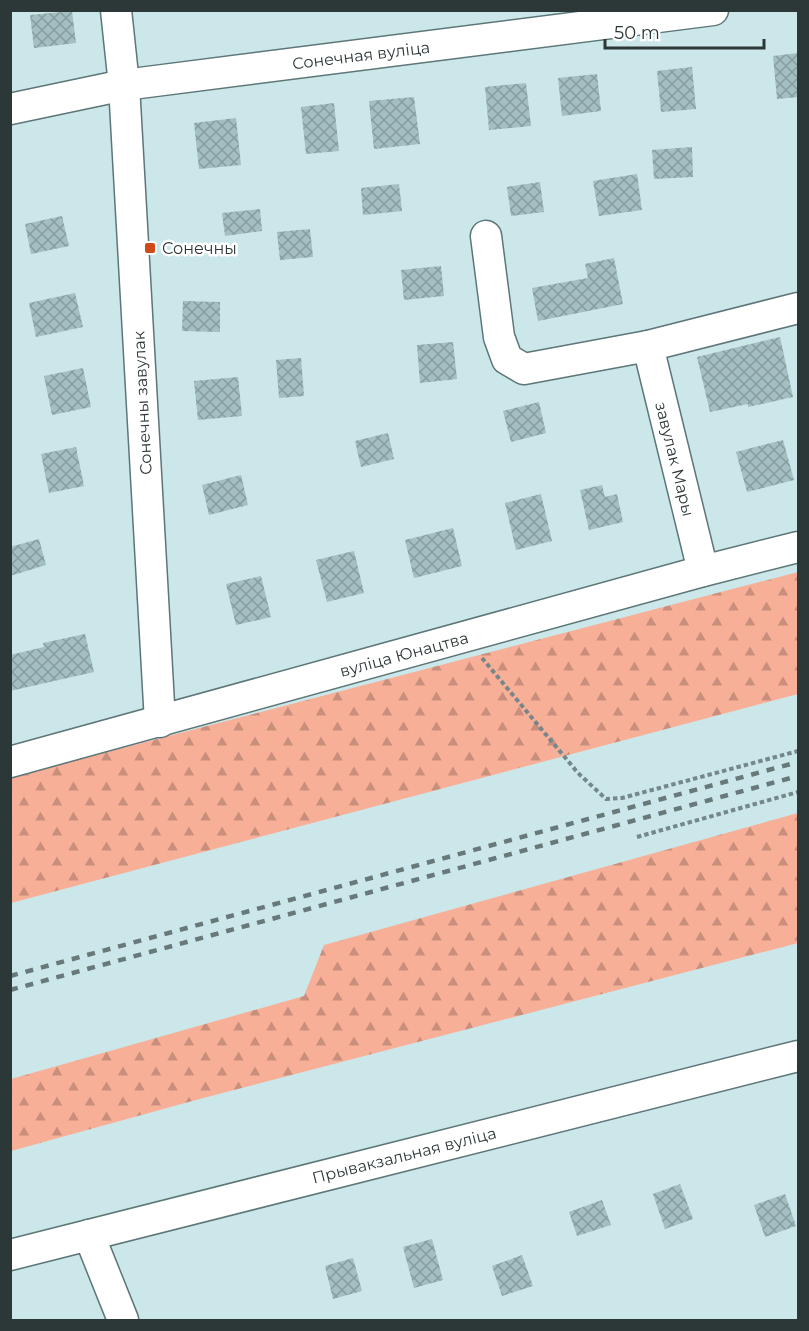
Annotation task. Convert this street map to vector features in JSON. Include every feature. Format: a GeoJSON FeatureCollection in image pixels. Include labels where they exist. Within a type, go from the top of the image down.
{"type":"FeatureCollection","features":[{"type":"Feature","properties":{"kind":"street","name":"Сонечны завулак"},"geometry":{"type":"LineString","coordinates":[[116,10],[124,85],[159,722]]}},
{"type":"Feature","properties":{"kind":"street","name":"Сонечная вуліца"},"geometry":{"type":"LineString","coordinates":[[10,109],[124,85],[713,10]]}},
{"type":"Feature","properties":{"kind":"street"},"geometry":{"type":"LineString","coordinates":[[486,236],[499,337],[507,359],[524,369],[648,346],[798,308]]}},
{"type":"Feature","properties":{"kind":"street","name":"завулак Мары"},"geometry":{"type":"LineString","coordinates":[[648,346],[703,571]]}},
{"type":"Feature","properties":{"kind":"street","name":"вуліца Юнацтва"},"geometry":{"type":"LineString","coordinates":[[10,762],[703,571],[798,547]]}},
{"type":"Feature","properties":{"kind":"street","name":"Прывакзальная вуліца"},"geometry":{"type":"LineString","coordinates":[[10,1255],[798,1056]]}},
{"type":"Feature","properties":{"kind":"street"},"geometry":{"type":"LineString","coordinates":[[89,1235],[123,1320]]}},
{"type":"Feature","properties":{"kind":"path"},"geometry":{"type":"LineString","coordinates":[[464,637],[578,773],[606,799],[622,798],[798,751]]}},
{"type":"Feature","properties":{"kind":"path"},"geometry":{"type":"LineString","coordinates":[[637,837],[798,792]]}},
{"type":"Feature","properties":{"kind":"green space"},"geometry":{"type":"Polygon","coordinates":[[[798,572],[798,694],[11,903],[11,777],[798,572]]]}},
{"type":"Feature","properties":{"kind":"green space"},"geometry":{"type":"Polygon","coordinates":[[[798,813],[798,943],[196,1100],[11,1151],[11,1079],[304,996],[324,945],[798,813]]]}},
{"type":"Feature","properties":{"kind":"building"},"geometry":{"type":"Polygon","coordinates":[[[72,11],[76,43],[34,48],[30,15],[72,11]]]}},
{"type":"Feature","properties":{"kind":"building"},"geometry":{"type":"Polygon","coordinates":[[[798,53],[798,97],[777,99],[773,56],[798,53]]]}},
{"type":"Feature","properties":{"kind":"building"},"geometry":{"type":"Polygon","coordinates":[[[692,67],[696,109],[661,112],[657,71],[692,67]]]}},
{"type":"Feature","properties":{"kind":"building"},"geometry":{"type":"Polygon","coordinates":[[[597,74],[601,111],[562,116],[558,78],[597,74]]]}},
{"type":"Feature","properties":{"kind":"building"},"geometry":{"type":"Polygon","coordinates":[[[526,83],[531,126],[489,130],[485,87],[526,83]]]}},
{"type":"Feature","properties":{"kind":"building"},"geometry":{"type":"Polygon","coordinates":[[[414,97],[420,144],[374,149],[369,101],[414,97]]]}},
{"type":"Feature","properties":{"kind":"building"},"geometry":{"type":"Polygon","coordinates":[[[334,103],[339,151],[306,154],[301,107],[334,103]]]}},
{"type":"Feature","properties":{"kind":"building"},"geometry":{"type":"Polygon","coordinates":[[[236,118],[241,165],[199,169],[194,123],[236,118]]]}},
{"type":"Feature","properties":{"kind":"building"},"geometry":{"type":"Polygon","coordinates":[[[692,147],[693,177],[654,179],[652,150],[692,147]]]}},
{"type":"Feature","properties":{"kind":"building"},"geometry":{"type":"Polygon","coordinates":[[[637,174],[642,210],[599,216],[593,181],[637,174]]]}},
{"type":"Feature","properties":{"kind":"building"},"geometry":{"type":"Polygon","coordinates":[[[540,182],[544,212],[511,216],[507,187],[540,182]]]}},
{"type":"Feature","properties":{"kind":"building"},"geometry":{"type":"Polygon","coordinates":[[[399,184],[402,211],[363,215],[361,188],[399,184]]]}},
{"type":"Feature","properties":{"kind":"building"},"geometry":{"type":"Polygon","coordinates":[[[260,209],[262,231],[225,236],[222,213],[260,209]]]}},
{"type":"Feature","properties":{"kind":"building"},"geometry":{"type":"Polygon","coordinates":[[[62,216],[69,246],[31,254],[25,224],[62,216]]]}},
{"type":"Feature","properties":{"kind":"building"},"geometry":{"type":"Polygon","coordinates":[[[310,229],[313,257],[280,260],[277,232],[310,229]]]}},
{"type":"Feature","properties":{"kind":"building"},"geometry":{"type":"Polygon","coordinates":[[[614,258],[623,304],[538,321],[532,288],[588,278],[585,264],[614,258]]]}},
{"type":"Feature","properties":{"kind":"building"},"geometry":{"type":"Polygon","coordinates":[[[441,266],[444,296],[404,300],[401,270],[441,266]]]}},
{"type":"Feature","properties":{"kind":"building"},"geometry":{"type":"Polygon","coordinates":[[[75,293],[83,327],[36,337],[29,303],[75,293]]]}},
{"type":"Feature","properties":{"kind":"building"},"geometry":{"type":"Polygon","coordinates":[[[183,301],[220,302],[220,332],[182,331],[183,301]]]}},
{"type":"Feature","properties":{"kind":"building"},"geometry":{"type":"Polygon","coordinates":[[[780,337],[793,397],[748,407],[748,404],[710,412],[697,357],[780,337]]]}},
{"type":"Feature","properties":{"kind":"building"},"geometry":{"type":"Polygon","coordinates":[[[453,342],[457,379],[420,383],[417,345],[453,342]]]}},
{"type":"Feature","properties":{"kind":"building"},"geometry":{"type":"Polygon","coordinates":[[[301,358],[304,396],[279,398],[276,360],[301,358]]]}},
{"type":"Feature","properties":{"kind":"building"},"geometry":{"type":"Polygon","coordinates":[[[83,368],[91,407],[52,415],[44,376],[83,368]]]}},
{"type":"Feature","properties":{"kind":"building"},"geometry":{"type":"Polygon","coordinates":[[[238,377],[242,416],[198,420],[194,381],[238,377]]]}},
{"type":"Feature","properties":{"kind":"building"},"geometry":{"type":"Polygon","coordinates":[[[539,402],[546,433],[511,442],[503,411],[539,402]]]}},
{"type":"Feature","properties":{"kind":"building"},"geometry":{"type":"Polygon","coordinates":[[[388,433],[394,459],[361,467],[355,441],[388,433]]]}},
{"type":"Feature","properties":{"kind":"building"},"geometry":{"type":"Polygon","coordinates":[[[783,440],[794,480],[747,492],[736,452],[783,440]]]}},
{"type":"Feature","properties":{"kind":"building"},"geometry":{"type":"Polygon","coordinates":[[[76,447],[84,486],[49,493],[41,454],[76,447]]]}},
{"type":"Feature","properties":{"kind":"building"},"geometry":{"type":"Polygon","coordinates":[[[241,475],[248,505],[209,515],[202,485],[241,475]]]}},
{"type":"Feature","properties":{"kind":"building"},"geometry":{"type":"Polygon","coordinates":[[[602,485],[605,497],[617,494],[623,522],[589,530],[580,490],[602,485]]]}},
{"type":"Feature","properties":{"kind":"building"},"geometry":{"type":"Polygon","coordinates":[[[541,494],[552,541],[516,550],[505,503],[541,494]]]}},
{"type":"Feature","properties":{"kind":"building"},"geometry":{"type":"Polygon","coordinates":[[[453,528],[462,566],[414,578],[405,540],[453,528]]]}},
{"type":"Feature","properties":{"kind":"building"},"geometry":{"type":"Polygon","coordinates":[[[39,539],[46,565],[10,576],[10,547],[39,539]]]}},
{"type":"Feature","properties":{"kind":"building"},"geometry":{"type":"Polygon","coordinates":[[[354,551],[364,593],[327,602],[316,560],[354,551]]]}},
{"type":"Feature","properties":{"kind":"building"},"geometry":{"type":"Polygon","coordinates":[[[261,576],[271,617],[236,625],[226,584],[261,576]]]}},
{"type":"Feature","properties":{"kind":"building"},"geometry":{"type":"Polygon","coordinates":[[[85,634],[94,672],[10,691],[10,655],[44,647],[43,643],[85,634]]]}},
{"type":"Feature","properties":{"kind":"building"},"geometry":{"type":"Polygon","coordinates":[[[680,1184],[693,1219],[665,1229],[653,1194],[680,1184]]]}},
{"type":"Feature","properties":{"kind":"building"},"geometry":{"type":"Polygon","coordinates":[[[785,1194],[796,1226],[765,1237],[754,1205],[785,1194]]]}},
{"type":"Feature","properties":{"kind":"building"},"geometry":{"type":"Polygon","coordinates":[[[602,1200],[611,1225],[577,1236],[569,1212],[602,1200]]]}},
{"type":"Feature","properties":{"kind":"building"},"geometry":{"type":"Polygon","coordinates":[[[432,1239],[443,1280],[414,1288],[403,1247],[432,1239]]]}},
{"type":"Feature","properties":{"kind":"building"},"geometry":{"type":"Polygon","coordinates":[[[522,1255],[533,1286],[502,1296],[492,1266],[522,1255]]]}},
{"type":"Feature","properties":{"kind":"building"},"geometry":{"type":"Polygon","coordinates":[[[353,1258],[362,1291],[333,1299],[325,1266],[353,1258]]]}},
{"type":"Feature","properties":{"kind":"railway"},"geometry":{"type":"LineString","coordinates":[[10,976],[798,762]]}},
{"type":"Feature","properties":{"kind":"railway"},"geometry":{"type":"LineString","coordinates":[[10,990],[798,776]]}},
{"type":"Feature","properties":{"kind":"place","name":"Сонечны"},"geometry":{"type":"Point","coordinates":[150,248]}}]}
